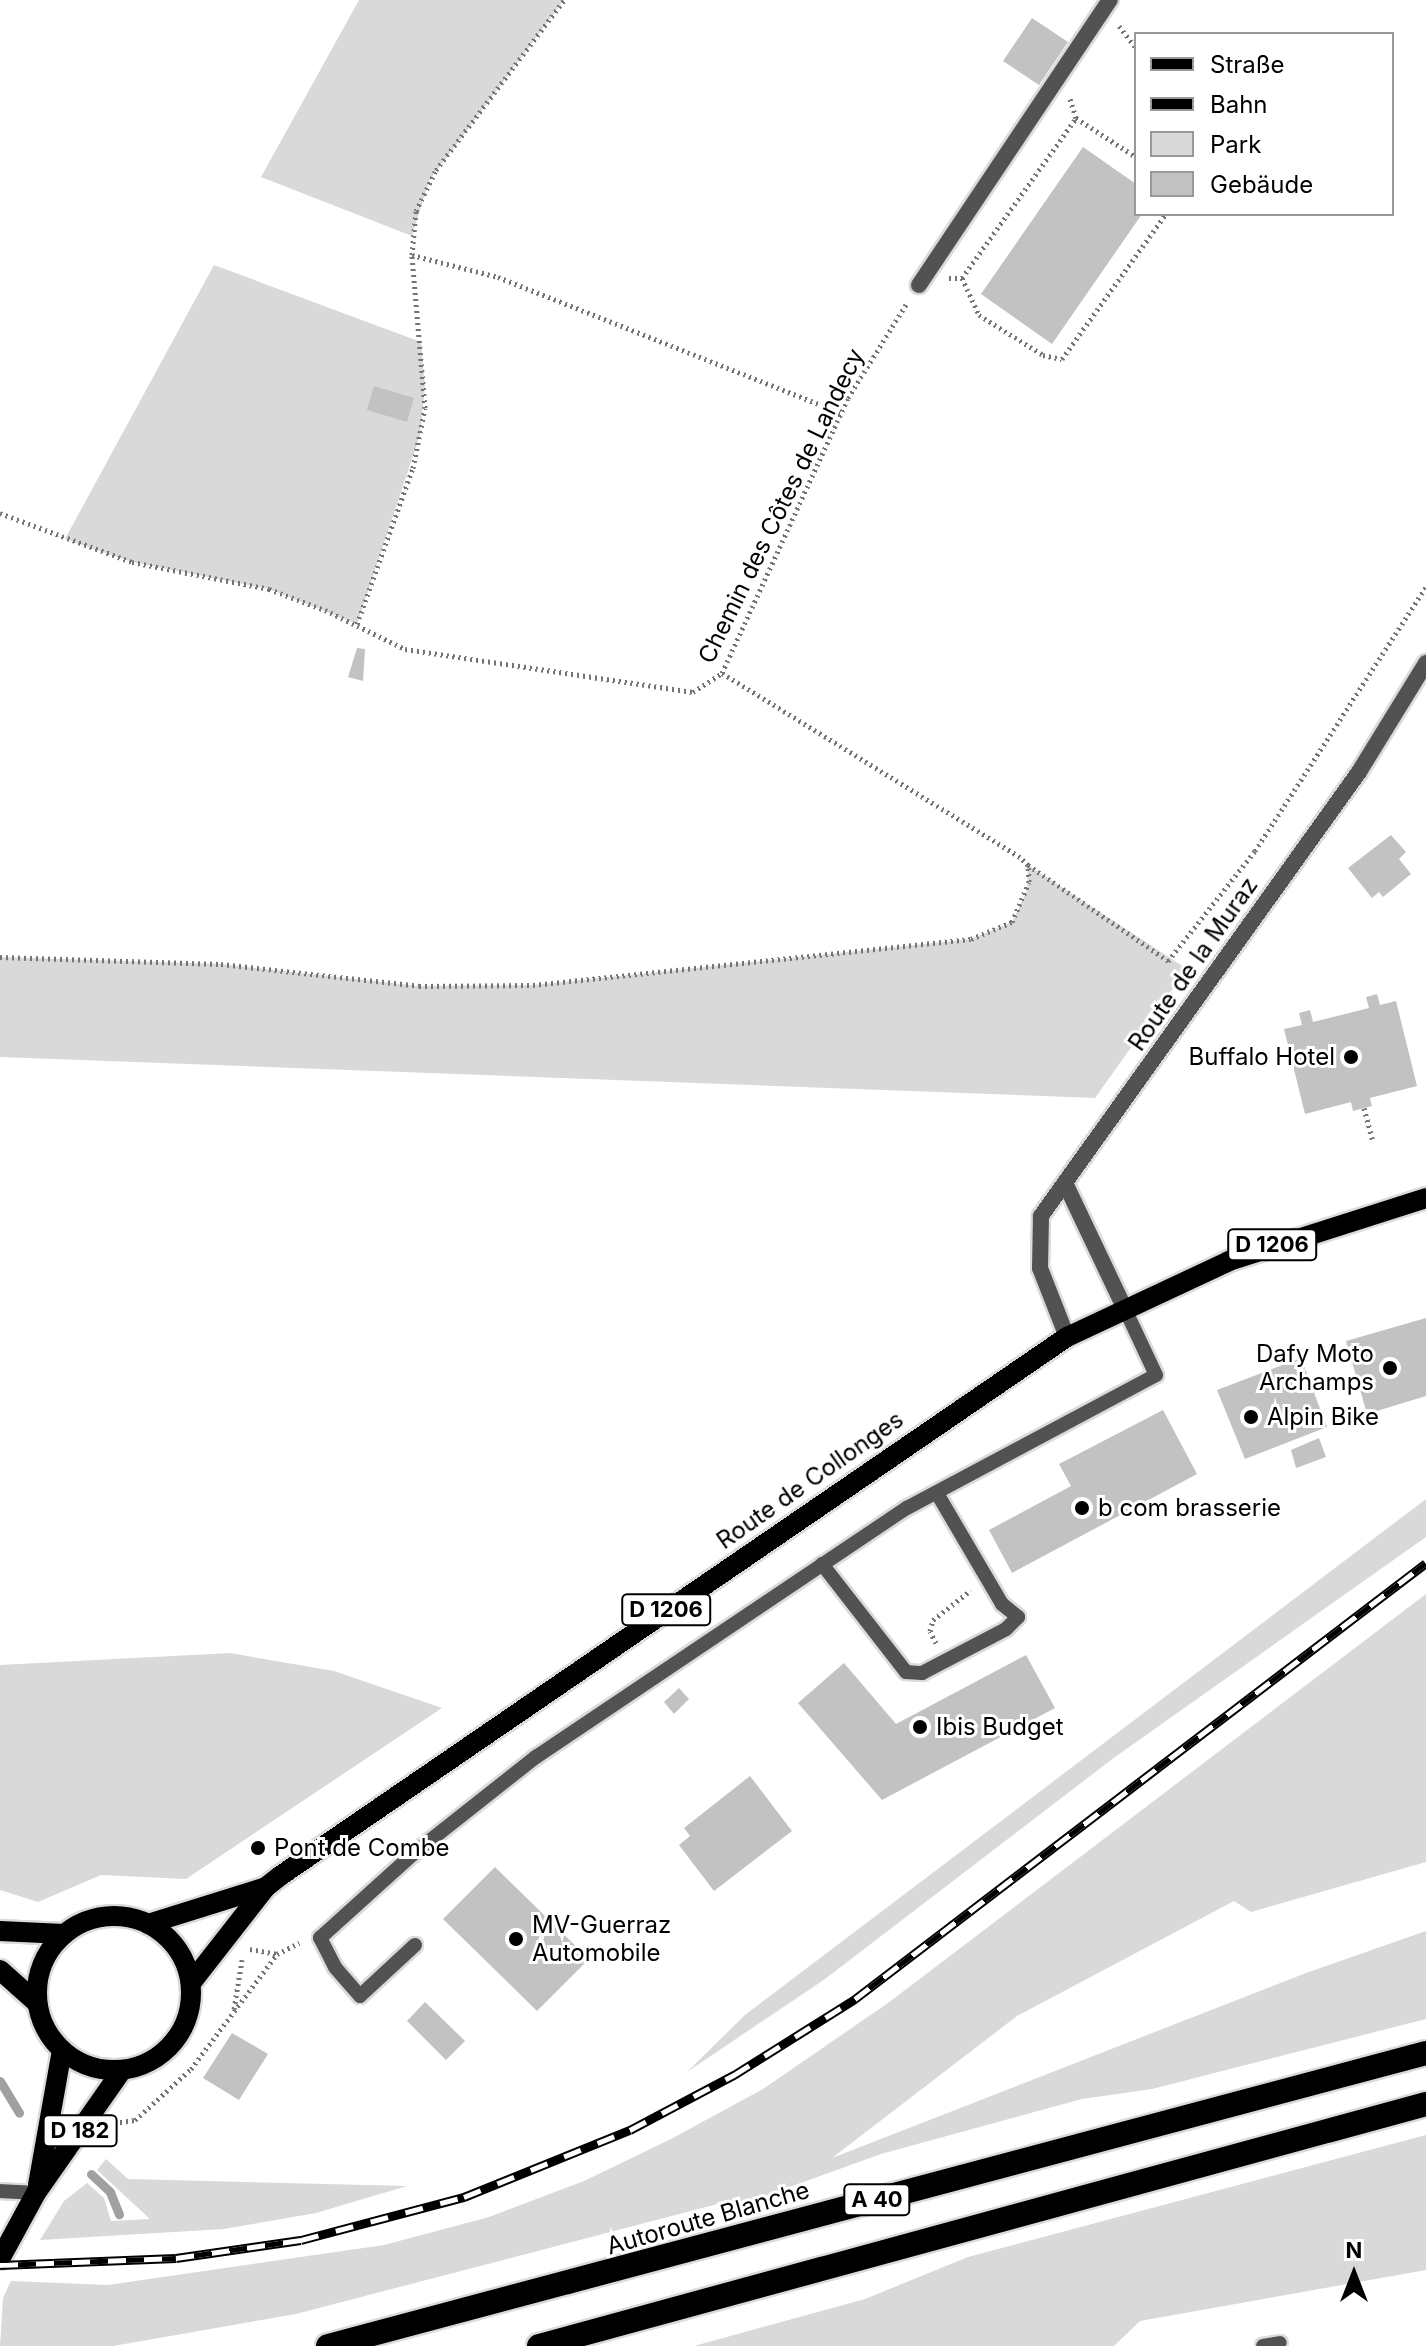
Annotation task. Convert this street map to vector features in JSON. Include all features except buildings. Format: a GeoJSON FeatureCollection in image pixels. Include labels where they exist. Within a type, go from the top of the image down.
{"type":"FeatureCollection","features":[{"type":"Feature","properties":{"kind":"highway","name":"Autoroute Blanche"},"geometry":{"type":"LineString","coordinates":[[328,2346],[1426,2053]]}},
{"type":"Feature","properties":{"kind":"highway","name":"A 40"},"geometry":{"type":"LineString","coordinates":[[539,2346],[1426,2104]]}},
{"type":"Feature","properties":{"kind":"main road","name":"Route de Collonges"},"geometry":{"type":"LineString","coordinates":[[148,1924],[266,1887],[1067,1337],[1124,1307],[1229,1261],[1426,1198]]}},
{"type":"Feature","properties":{"kind":"main road","name":"Route de Collonges"},"geometry":{"type":"LineString","coordinates":[[191,1983],[266,1887]]}},
{"type":"Feature","properties":{"kind":"main road"},"geometry":{"type":"LineString","coordinates":[[96,1918],[131,1918],[148,1924],[180,1953],[191,1983],[189,2012],[175,2040],[152,2060],[122,2070],[90,2066],[62,2050],[44,2025],[37,2003],[44,1961],[64,1934],[96,1918]]}},
{"type":"Feature","properties":{"kind":"main road"},"geometry":{"type":"LineString","coordinates":[[0,1931],[64,1934]]}},
{"type":"Feature","properties":{"kind":"main road"},"geometry":{"type":"LineString","coordinates":[[0,1970],[37,2003]]}},
{"type":"Feature","properties":{"kind":"main road","name":"D 182"},"geometry":{"type":"LineString","coordinates":[[36,2193],[62,2050]]}},
{"type":"Feature","properties":{"kind":"main road","name":"D 182"},"geometry":{"type":"LineString","coordinates":[[0,2259],[36,2193],[122,2070]]}},
{"type":"Feature","properties":{"kind":"street"},"geometry":{"type":"LineString","coordinates":[[924,279],[1110,0]]}},
{"type":"Feature","properties":{"kind":"street","name":"Route de la Muraz"},"geometry":{"type":"LineString","coordinates":[[1067,1337],[1040,1268],[1037,1235],[1041,1216],[1359,772],[1426,663]]}},
{"type":"Feature","properties":{"kind":"street"},"geometry":{"type":"LineString","coordinates":[[1066,1185],[1124,1307]]}},
{"type":"Feature","properties":{"kind":"lane"},"geometry":{"type":"LineString","coordinates":[[415,1945],[360,1996],[335,1967],[320,1938],[487,1792],[822,1564],[937,1493],[1156,1375],[1124,1307]]}},
{"type":"Feature","properties":{"kind":"lane"},"geometry":{"type":"LineString","coordinates":[[822,1564],[903,1670],[922,1673],[946,1662],[1018,1617],[1002,1604],[937,1493]]}},
{"type":"Feature","properties":{"kind":"lane"},"geometry":{"type":"LineString","coordinates":[[0,2191],[36,2193]]}},
{"type":"Feature","properties":{"kind":"lane"},"geometry":{"type":"LineString","coordinates":[[1263,2346],[1280,2343]]}},
{"type":"Feature","properties":{"kind":"path"},"geometry":{"type":"LineString","coordinates":[[357,624],[413,468],[425,408],[412,255],[416,211],[429,181],[564,0]]}},
{"type":"Feature","properties":{"kind":"path"},"geometry":{"type":"LineString","coordinates":[[1064,72],[1076,118],[1134,156]]}},
{"type":"Feature","properties":{"kind":"path"},"geometry":{"type":"LineString","coordinates":[[962,278],[1076,118]]}},
{"type":"Feature","properties":{"kind":"path"},"geometry":{"type":"LineString","coordinates":[[962,278],[979,315],[1043,355],[1062,359],[1070,356],[1165,216]]}},
{"type":"Feature","properties":{"kind":"path"},"geometry":{"type":"LineString","coordinates":[[412,255],[498,277],[841,413]]}},
{"type":"Feature","properties":{"kind":"path"},"geometry":{"type":"LineString","coordinates":[[924,279],[962,278]]}},
{"type":"Feature","properties":{"kind":"path","name":"Chemin des Côtes de Landecy"},"geometry":{"type":"LineString","coordinates":[[0,513],[132,562],[269,589],[357,624],[405,649],[672,692],[704,689],[722,673],[841,413],[924,279]]}},
{"type":"Feature","properties":{"kind":"path"},"geometry":{"type":"LineString","coordinates":[[722,673],[1028,865],[1168,961],[1255,851],[1426,587]]}},
{"type":"Feature","properties":{"kind":"path"},"geometry":{"type":"LineString","coordinates":[[0,957],[221,964],[419,986],[548,984],[971,939],[1012,922],[1029,882],[1028,865]]}},
{"type":"Feature","properties":{"kind":"path"},"geometry":{"type":"LineString","coordinates":[[1364,1108],[1373,1141]]}},
{"type":"Feature","properties":{"kind":"path"},"geometry":{"type":"LineString","coordinates":[[946,1662],[931,1624],[987,1579]]}},
{"type":"Feature","properties":{"kind":"path"},"geometry":{"type":"LineString","coordinates":[[101,2122],[135,2120],[191,2069],[277,1954],[288,1945],[320,1938]]}},
{"type":"Feature","properties":{"kind":"path"},"geometry":{"type":"LineString","coordinates":[[234,2010],[245,1948],[277,1954]]}},
{"type":"Feature","properties":{"kind":"green space"},"geometry":{"type":"Polygon","coordinates":[[[359,0],[564,0],[429,181],[412,236],[261,177],[359,0]]]}},
{"type":"Feature","properties":{"kind":"green space"},"geometry":{"type":"Polygon","coordinates":[[[214,265],[421,342],[425,387],[420,435],[357,624],[269,589],[132,562],[65,539],[214,265]]]}},
{"type":"Feature","properties":{"kind":"green space"},"geometry":{"type":"Polygon","coordinates":[[[1028,865],[1187,969],[1095,1098],[0,1057],[0,957],[221,964],[419,986],[533,985],[971,939],[1012,922],[1027,891],[1028,865]]]}},
{"type":"Feature","properties":{"kind":"green space"},"geometry":{"type":"Polygon","coordinates":[[[1426,1499],[1426,1537],[1115,1757],[825,1979],[687,2072],[745,2015],[1426,1499]]]}},
{"type":"Feature","properties":{"kind":"green space"},"geometry":{"type":"Polygon","coordinates":[[[1426,1594],[1426,1862],[1251,1912],[1234,1901],[1017,2016],[832,2158],[1306,1973],[1426,1931],[1426,2019],[1152,2089],[1082,2099],[881,2154],[748,2202],[729,2201],[296,2314],[113,2346],[0,2346],[3,2298],[11,2281],[108,2285],[384,2245],[489,2217],[584,2181],[671,2139],[763,2089],[888,2003],[1426,1594]]]}},
{"type":"Feature","properties":{"kind":"green space"},"geometry":{"type":"Polygon","coordinates":[[[230,1653],[334,1671],[442,1708],[186,1879],[101,1875],[38,1902],[0,1890],[0,1665],[230,1653]]]}},
{"type":"Feature","properties":{"kind":"green space"},"geometry":{"type":"Polygon","coordinates":[[[1426,2135],[1426,2270],[1140,2321],[1114,2346],[694,2346],[865,2299],[968,2257],[1426,2135]]]}},
{"type":"Feature","properties":{"kind":"green space"},"geometry":{"type":"Polygon","coordinates":[[[106,2159],[128,2179],[407,2186],[316,2213],[224,2229],[40,2240],[64,2201],[87,2183],[104,2198],[111,2221],[150,2219],[97,2170],[106,2159]]]}},
{"type":"Feature","properties":{"kind":"waterway"},"geometry":{"type":"LineString","coordinates":[[0,2081],[19,2113]]}},
{"type":"Feature","properties":{"kind":"waterway"},"geometry":{"type":"LineString","coordinates":[[91,2174],[110,2192],[119,2214]]}},
{"type":"Feature","properties":{"kind":"railway"},"geometry":{"type":"LineString","coordinates":[[0,2265],[176,2258],[301,2240],[464,2197],[630,2130],[734,2075],[855,1999],[1426,1563]]}},
{"type":"Feature","properties":{"kind":"place","name":"Buffalo Hotel"},"geometry":{"type":"Point","coordinates":[1351,1057]}},
{"type":"Feature","properties":{"kind":"place","name":"Dafy Moto Archamps"},"geometry":{"type":"Point","coordinates":[1390,1368]}},
{"type":"Feature","properties":{"kind":"place","name":"Alpin Bike"},"geometry":{"type":"Point","coordinates":[1251,1417]}},
{"type":"Feature","properties":{"kind":"place","name":"b com brasserie"},"geometry":{"type":"Point","coordinates":[1082,1508]}},
{"type":"Feature","properties":{"kind":"place","name":"Ibis Budget"},"geometry":{"type":"Point","coordinates":[920,1727]}},
{"type":"Feature","properties":{"kind":"place","name":"Pont de Combe"},"geometry":{"type":"Point","coordinates":[258,1848]}},
{"type":"Feature","properties":{"kind":"place","name":"MV-Guerraz Automobile"},"geometry":{"type":"Point","coordinates":[516,1939]}}]}
